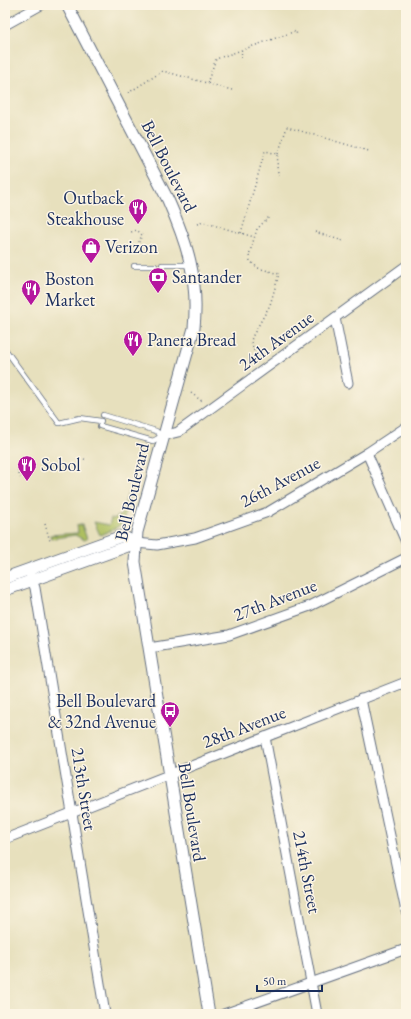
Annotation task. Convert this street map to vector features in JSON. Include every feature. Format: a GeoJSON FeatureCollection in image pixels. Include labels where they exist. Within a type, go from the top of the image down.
{"type":"FeatureCollection","features":[{"type":"Feature","properties":{"kind":"street"},"geometry":{"type":"LineString","coordinates":[[5,25],[41,5]]}},
{"type":"Feature","properties":{"kind":"street","name":"Bell Boulevard"},"geometry":{"type":"LineString","coordinates":[[67,5],[168,200],[183,232],[191,265],[194,300],[194,328],[162,436],[137,532],[135,562],[208,1014]]}},
{"type":"Feature","properties":{"kind":"street","name":"24th Avenue"},"geometry":{"type":"LineString","coordinates":[[162,436],[178,432],[406,266]]}},
{"type":"Feature","properties":{"kind":"street"},"geometry":{"type":"LineString","coordinates":[[335,318],[348,382]]}},
{"type":"Feature","properties":{"kind":"street","name":"26th Avenue"},"geometry":{"type":"LineString","coordinates":[[5,578],[30,574],[136,543],[157,545],[195,538],[247,520],[268,512],[367,453],[406,427]]}},
{"type":"Feature","properties":{"kind":"street"},"geometry":{"type":"LineString","coordinates":[[367,453],[406,542]]}},
{"type":"Feature","properties":{"kind":"street","name":"27th Avenue"},"geometry":{"type":"LineString","coordinates":[[148,648],[229,635],[310,606],[406,558]]}},
{"type":"Feature","properties":{"kind":"street","name":"26th Avenue"},"geometry":{"type":"LineString","coordinates":[[5,590],[30,574]]}},
{"type":"Feature","properties":{"kind":"street","name":"213th Street"},"geometry":{"type":"LineString","coordinates":[[30,574],[35,588],[105,1014]]}},
{"type":"Feature","properties":{"kind":"street","name":"28th Avenue"},"geometry":{"type":"LineString","coordinates":[[5,839],[406,682]]}},
{"type":"Feature","properties":{"kind":"street"},"geometry":{"type":"LineString","coordinates":[[361,699],[406,911]]}},
{"type":"Feature","properties":{"kind":"street","name":"214th Street"},"geometry":{"type":"LineString","coordinates":[[265,736],[317,1014]]}},
{"type":"Feature","properties":{"kind":"street"},"geometry":{"type":"LineString","coordinates":[[224,1014],[406,949]]}},
{"type":"Feature","properties":{"kind":"lane"},"geometry":{"type":"LineString","coordinates":[[162,266],[191,265]]}},
{"type":"Feature","properties":{"kind":"lane"},"geometry":{"type":"LineString","coordinates":[[134,266],[155,266]]}},
{"type":"Feature","properties":{"kind":"lane"},"geometry":{"type":"LineString","coordinates":[[5,349],[59,423],[80,418],[102,418],[156,431],[162,436],[153,441],[100,426]]}},
{"type":"Feature","properties":{"kind":"path"},"geometry":{"type":"LineString","coordinates":[[207,82],[216,59],[296,31],[297,36]]}},
{"type":"Feature","properties":{"kind":"path"},"geometry":{"type":"LineString","coordinates":[[241,58],[242,50]]}},
{"type":"Feature","properties":{"kind":"path"},"geometry":{"type":"LineString","coordinates":[[128,93],[163,71],[232,90]]}},
{"type":"Feature","properties":{"kind":"path"},"geometry":{"type":"LineString","coordinates":[[279,178],[277,166],[278,154],[287,127],[369,151]]}},
{"type":"Feature","properties":{"kind":"path"},"geometry":{"type":"LineString","coordinates":[[241,233],[264,151],[278,154]]}},
{"type":"Feature","properties":{"kind":"path"},"geometry":{"type":"LineString","coordinates":[[258,362],[251,342],[252,337],[270,305],[279,274],[258,268],[250,261],[249,255],[257,229],[269,217]]}},
{"type":"Feature","properties":{"kind":"path"},"geometry":{"type":"LineString","coordinates":[[197,224],[203,222],[254,237]]}},
{"type":"Feature","properties":{"kind":"path"},"geometry":{"type":"LineString","coordinates":[[130,250],[138,244],[142,235],[137,230],[131,232]]}},
{"type":"Feature","properties":{"kind":"path"},"geometry":{"type":"LineString","coordinates":[[315,232],[343,241]]}},
{"type":"Feature","properties":{"kind":"path"},"geometry":{"type":"LineString","coordinates":[[191,394],[203,402]]}},
{"type":"Feature","properties":{"kind":"path"},"geometry":{"type":"LineString","coordinates":[[18,470],[20,478]]}},
{"type":"Feature","properties":{"kind":"path"},"geometry":{"type":"LineString","coordinates":[[45,524],[50,541]]}},
{"type":"Feature","properties":{"kind":"green space"},"geometry":{"type":"Polygon","coordinates":[[[128,492],[131,493],[127,501],[122,522],[118,526],[100,535],[94,522],[109,525],[111,518],[113,519],[121,515],[128,492]]]}},
{"type":"Feature","properties":{"kind":"green space"},"geometry":{"type":"Polygon","coordinates":[[[77,525],[82,525],[87,539],[84,540],[75,535],[51,539],[50,535],[78,533],[77,525]]]}},
{"type":"Feature","properties":{"kind":"place","name":"Outback Steakhouse"},"geometry":{"type":"Point","coordinates":[138,225]}},
{"type":"Feature","properties":{"kind":"place","name":"Verizon"},"geometry":{"type":"Point","coordinates":[91,264]}},
{"type":"Feature","properties":{"kind":"place","name":"Santander"},"geometry":{"type":"Point","coordinates":[158,294]}},
{"type":"Feature","properties":{"kind":"place","name":"Boston Market"},"geometry":{"type":"Point","coordinates":[31,306]}},
{"type":"Feature","properties":{"kind":"place","name":"Panera Bread"},"geometry":{"type":"Point","coordinates":[133,357]}},
{"type":"Feature","properties":{"kind":"place","name":"Sobol"},"geometry":{"type":"Point","coordinates":[27,482]}},
{"type":"Feature","properties":{"kind":"place","name":"Bell Boulevard & 32nd Avenue"},"geometry":{"type":"Point","coordinates":[170,728]}}]}
